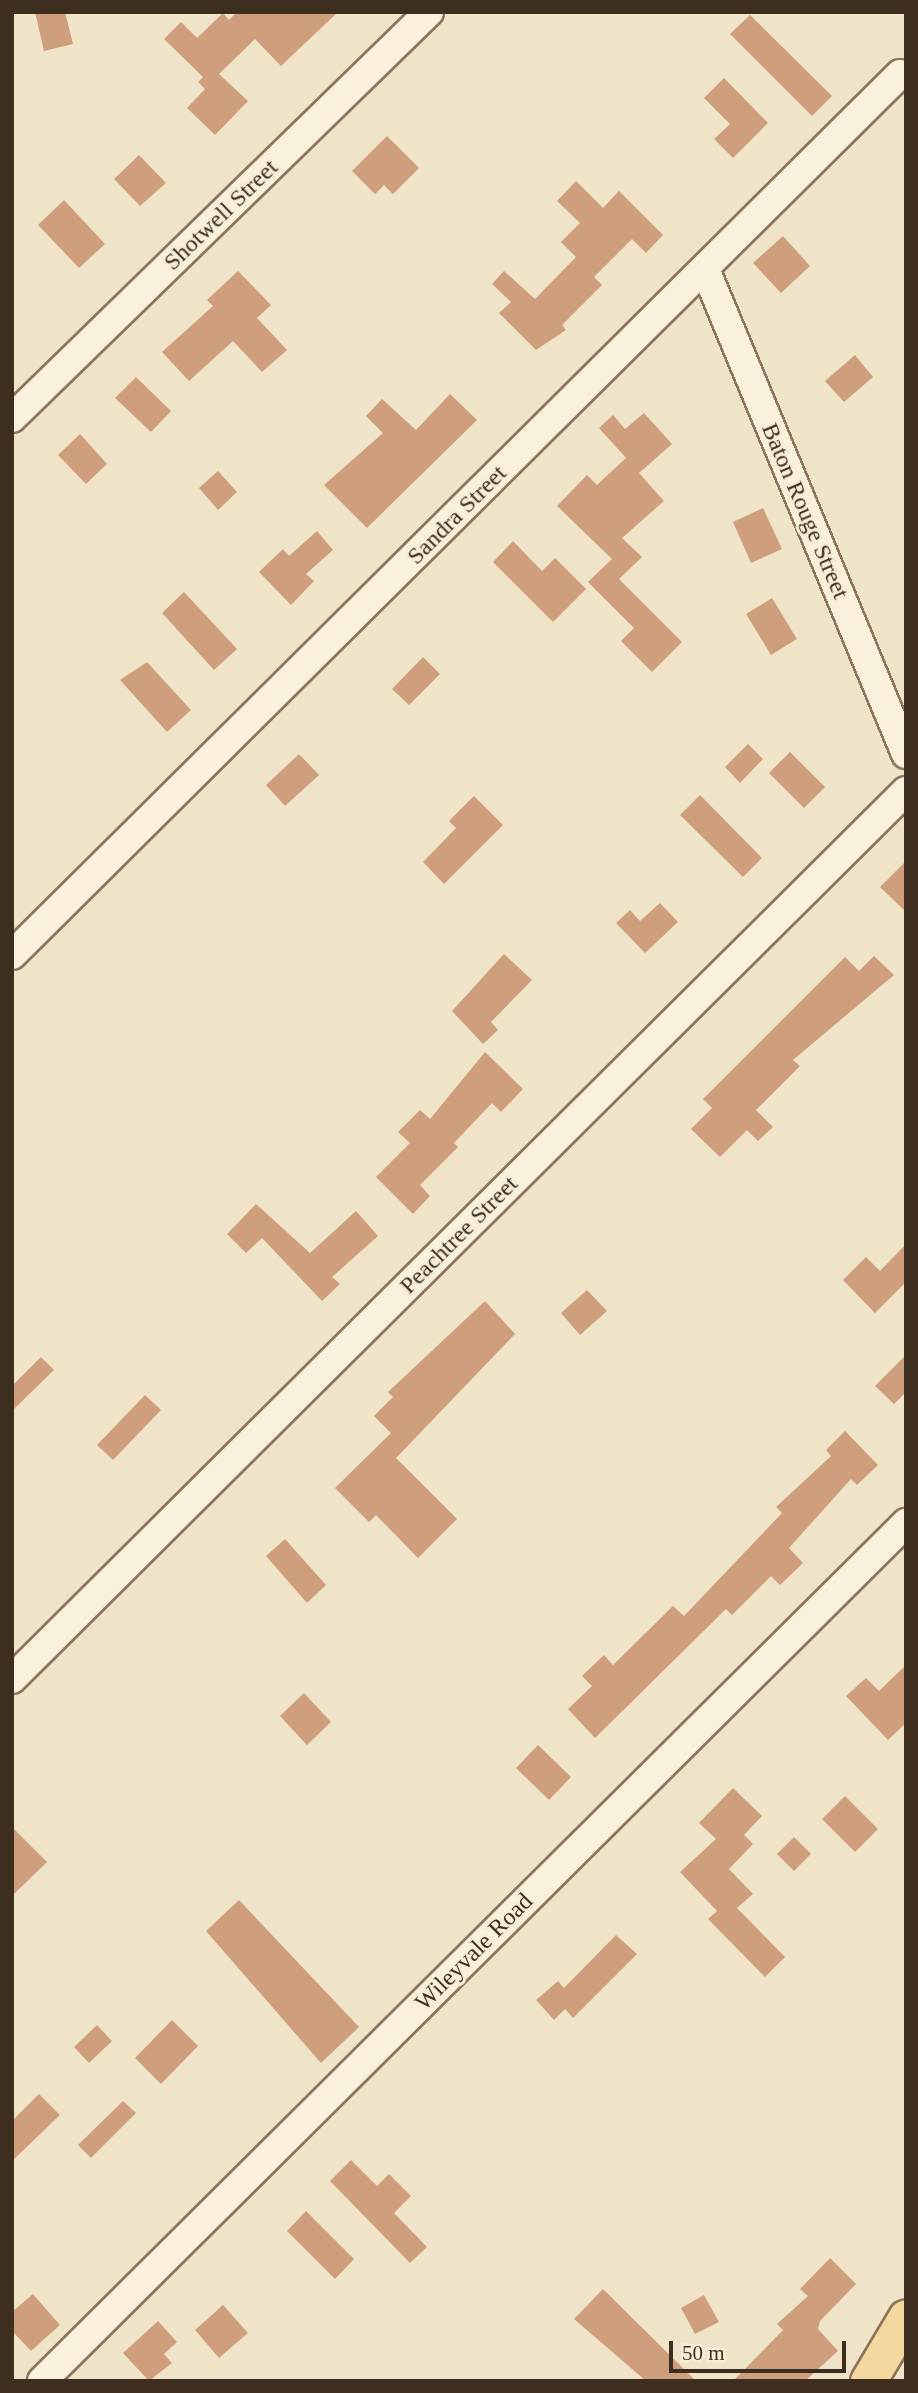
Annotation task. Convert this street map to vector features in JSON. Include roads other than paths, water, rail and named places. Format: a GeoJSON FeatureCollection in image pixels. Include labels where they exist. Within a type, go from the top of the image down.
{"type":"FeatureCollection","features":[{"type":"Feature","properties":{"kind":"main road"},"geometry":{"type":"LineString","coordinates":[[868,2381],[903,2325]]}},
{"type":"Feature","properties":{"kind":"street","name":"Shotwell Street"},"geometry":{"type":"LineString","coordinates":[[12,418],[429,12]]}},
{"type":"Feature","properties":{"kind":"street","name":"Sandra Street"},"geometry":{"type":"LineString","coordinates":[[12,955],[900,74]]}},
{"type":"Feature","properties":{"kind":"street","name":"Baton Rouge Street"},"geometry":{"type":"LineString","coordinates":[[705,269],[906,754]]}},
{"type":"Feature","properties":{"kind":"street","name":"Peachtree Street"},"geometry":{"type":"LineString","coordinates":[[12,1679],[906,790]]}},
{"type":"Feature","properties":{"kind":"street","name":"Wileyvale Road"},"geometry":{"type":"LineString","coordinates":[[42,2381],[906,1524]]}}]}
